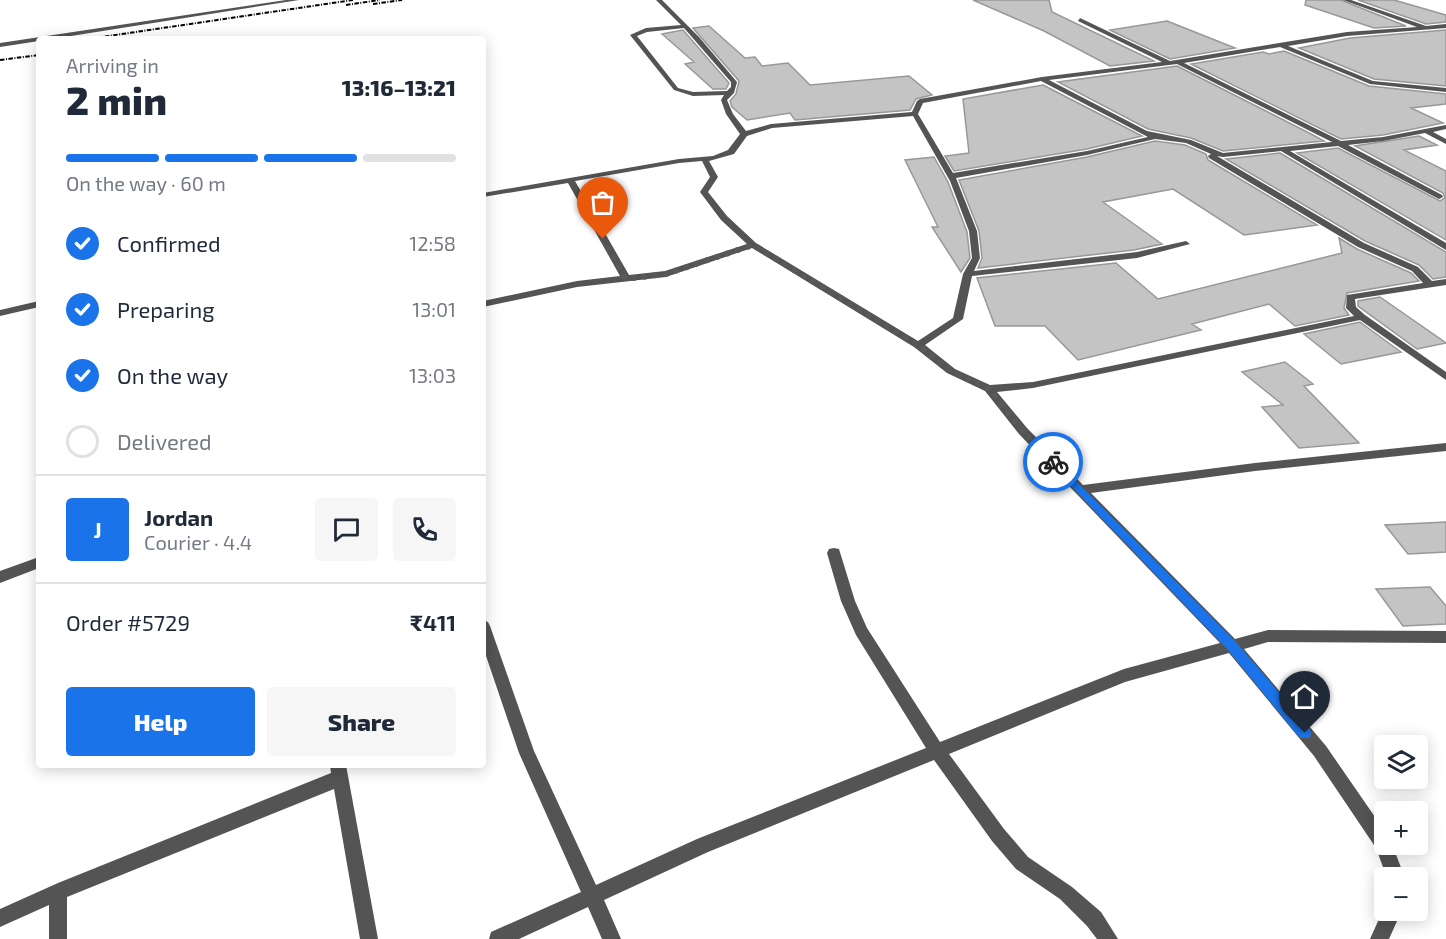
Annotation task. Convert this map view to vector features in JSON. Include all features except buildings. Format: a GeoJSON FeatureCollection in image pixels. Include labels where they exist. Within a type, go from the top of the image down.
{"type":"FeatureCollection","features":[{"type":"Feature","properties":{"kind":"street"},"geometry":{"type":"LineString","coordinates":[[60,36],[296,0]]}},
{"type":"Feature","properties":{"kind":"street"},"geometry":{"type":"LineString","coordinates":[[659,0],[686,26],[734,82],[731,93],[724,100],[725,106],[744,134]]}},
{"type":"Feature","properties":{"kind":"street"},"geometry":{"type":"LineString","coordinates":[[1346,0],[1431,29]]}},
{"type":"Feature","properties":{"kind":"street"},"geometry":{"type":"LineString","coordinates":[[1080,20],[1168,63]]}},
{"type":"Feature","properties":{"kind":"street"},"geometry":{"type":"LineString","coordinates":[[686,26],[646,30],[633,35],[676,89],[693,94],[731,93]]}},
{"type":"Feature","properties":{"kind":"street"},"geometry":{"type":"LineString","coordinates":[[915,114],[920,101],[1042,79],[1178,62],[1347,34],[1446,26]]}},
{"type":"Feature","properties":{"kind":"street"},"geometry":{"type":"LineString","coordinates":[[0,45],[36,40]]}},
{"type":"Feature","properties":{"kind":"street"},"geometry":{"type":"LineString","coordinates":[[1279,45],[1371,83],[1446,90]]}},
{"type":"Feature","properties":{"kind":"street"},"geometry":{"type":"LineString","coordinates":[[1178,62],[1439,197]]}},
{"type":"Feature","properties":{"kind":"street"},"geometry":{"type":"LineString","coordinates":[[1042,79],[1155,137]]}},
{"type":"Feature","properties":{"kind":"street"},"geometry":{"type":"LineString","coordinates":[[486,194],[704,159],[731,152],[744,134],[771,126],[915,114]]}},
{"type":"Feature","properties":{"kind":"street"},"geometry":{"type":"LineString","coordinates":[[915,114],[951,176],[973,231],[976,258],[968,274],[958,319],[918,345]]}},
{"type":"Feature","properties":{"kind":"street"},"geometry":{"type":"LineString","coordinates":[[1206,152],[1223,155],[1284,150],[1446,127]]}},
{"type":"Feature","properties":{"kind":"street"},"geometry":{"type":"LineString","coordinates":[[1426,131],[1446,142]]}},
{"type":"Feature","properties":{"kind":"street"},"geometry":{"type":"LineString","coordinates":[[951,176],[1087,153],[1155,137],[1185,140],[1362,245],[1415,269],[1429,284]]}},
{"type":"Feature","properties":{"kind":"street"},"geometry":{"type":"LineString","coordinates":[[1284,150],[1446,247]]}},
{"type":"Feature","properties":{"kind":"street"},"geometry":{"type":"LineString","coordinates":[[704,159],[714,177],[704,192],[724,218],[753,245],[918,345],[951,371],[989,389],[1023,431],[1232,646],[1320,751],[1383,843],[1392,867]]}},
{"type":"Feature","properties":{"kind":"street"},"geometry":{"type":"LineString","coordinates":[[570,179],[626,279]]}},
{"type":"Feature","properties":{"kind":"street"},"geometry":{"type":"LineString","coordinates":[[968,274],[1137,255],[1186,243]]}},
{"type":"Feature","properties":{"kind":"street"},"geometry":{"type":"LineString","coordinates":[[486,303],[577,284],[666,274],[753,245]]}},
{"type":"Feature","properties":{"kind":"street"},"geometry":{"type":"LineString","coordinates":[[1446,282],[1350,297],[1351,308],[1446,377]]}},
{"type":"Feature","properties":{"kind":"street"},"geometry":{"type":"LineString","coordinates":[[0,313],[36,305]]}},
{"type":"Feature","properties":{"kind":"street"},"geometry":{"type":"LineString","coordinates":[[989,389],[1034,385],[1362,317]]}},
{"type":"Feature","properties":{"kind":"street"},"geometry":{"type":"LineString","coordinates":[[1081,490],[1255,467],[1446,447]]}},
{"type":"Feature","properties":{"kind":"street"},"geometry":{"type":"LineString","coordinates":[[834,554],[848,601],[861,631],[936,750],[998,835],[1022,863],[1066,894],[1094,919],[1109,939]]}},
{"type":"Feature","properties":{"kind":"street"},"geometry":{"type":"LineString","coordinates":[[0,577],[36,563]]}},
{"type":"Feature","properties":{"kind":"street"},"geometry":{"type":"LineString","coordinates":[[486,635],[527,753],[612,939]]}},
{"type":"Feature","properties":{"kind":"street"},"geometry":{"type":"LineString","coordinates":[[498,939],[703,844],[1124,676],[1268,636],[1446,637]]}},
{"type":"Feature","properties":{"kind":"street"},"geometry":{"type":"LineString","coordinates":[[0,918],[339,772],[369,939]]}},
{"type":"Feature","properties":{"kind":"street"},"geometry":{"type":"LineString","coordinates":[[58,892],[58,939]]}},
{"type":"Feature","properties":{"kind":"street"},"geometry":{"type":"LineString","coordinates":[[1379,939],[1388,921]]}},
{"type":"Feature","properties":{"kind":"railway"},"geometry":{"type":"LineString","coordinates":[[108,36],[353,0]]}},
{"type":"Feature","properties":{"kind":"railway"},"geometry":{"type":"LineString","coordinates":[[346,5],[380,0]]}},
{"type":"Feature","properties":{"kind":"railway"},"geometry":{"type":"LineString","coordinates":[[373,4],[402,0]]}},
{"type":"Feature","properties":{"kind":"railway"},"geometry":{"type":"LineString","coordinates":[[0,60],[36,55]]}},
{"type":"Feature","properties":{"kind":"way so far"},"geometry":{"type":"LineString","coordinates":[[603,239],[626,279],[666,274],[753,245],[918,345],[951,371],[989,389],[1023,431],[1053,462]]}},
{"type":"Feature","properties":{"kind":"route"},"geometry":{"type":"LineString","coordinates":[[1053,462],[1232,646],[1305,733]]}}]}
